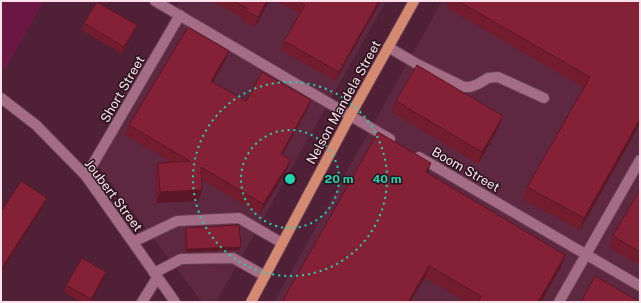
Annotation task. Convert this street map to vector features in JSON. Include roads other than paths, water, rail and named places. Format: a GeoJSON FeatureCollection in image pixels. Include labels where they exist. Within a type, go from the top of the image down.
{"type":"FeatureCollection","features":[{"type":"Feature","properties":{"kind":"main road","name":"Nelson Mandela Street"},"geometry":{"type":"LineString","coordinates":[[251,302],[350,116],[414,1]]}},
{"type":"Feature","properties":{"kind":"street"},"geometry":{"type":"LineString","coordinates":[[156,1],[397,144]]}},
{"type":"Feature","properties":{"kind":"street","name":"Short Street"},"geometry":{"type":"LineString","coordinates":[[86,176],[180,15]]}},
{"type":"Feature","properties":{"kind":"street"},"geometry":{"type":"LineString","coordinates":[[388,47],[417,64],[464,87],[470,87],[488,78],[498,77],[544,98]]}},
{"type":"Feature","properties":{"kind":"street","name":"Joubert Street"},"geometry":{"type":"LineString","coordinates":[[1,98],[36,125],[86,176],[175,302]]}},
{"type":"Feature","properties":{"kind":"street","name":"Boom Street"},"geometry":{"type":"LineString","coordinates":[[410,151],[640,286]]}},
{"type":"Feature","properties":{"kind":"street"},"geometry":{"type":"LineString","coordinates":[[558,302],[640,160]]}},
{"type":"Feature","properties":{"kind":"street"},"geometry":{"type":"LineString","coordinates":[[133,242],[177,221],[239,218],[282,243]]}},
{"type":"Feature","properties":{"kind":"street"},"geometry":{"type":"LineString","coordinates":[[142,302],[156,276],[180,259],[233,258],[265,276]]}}]}
